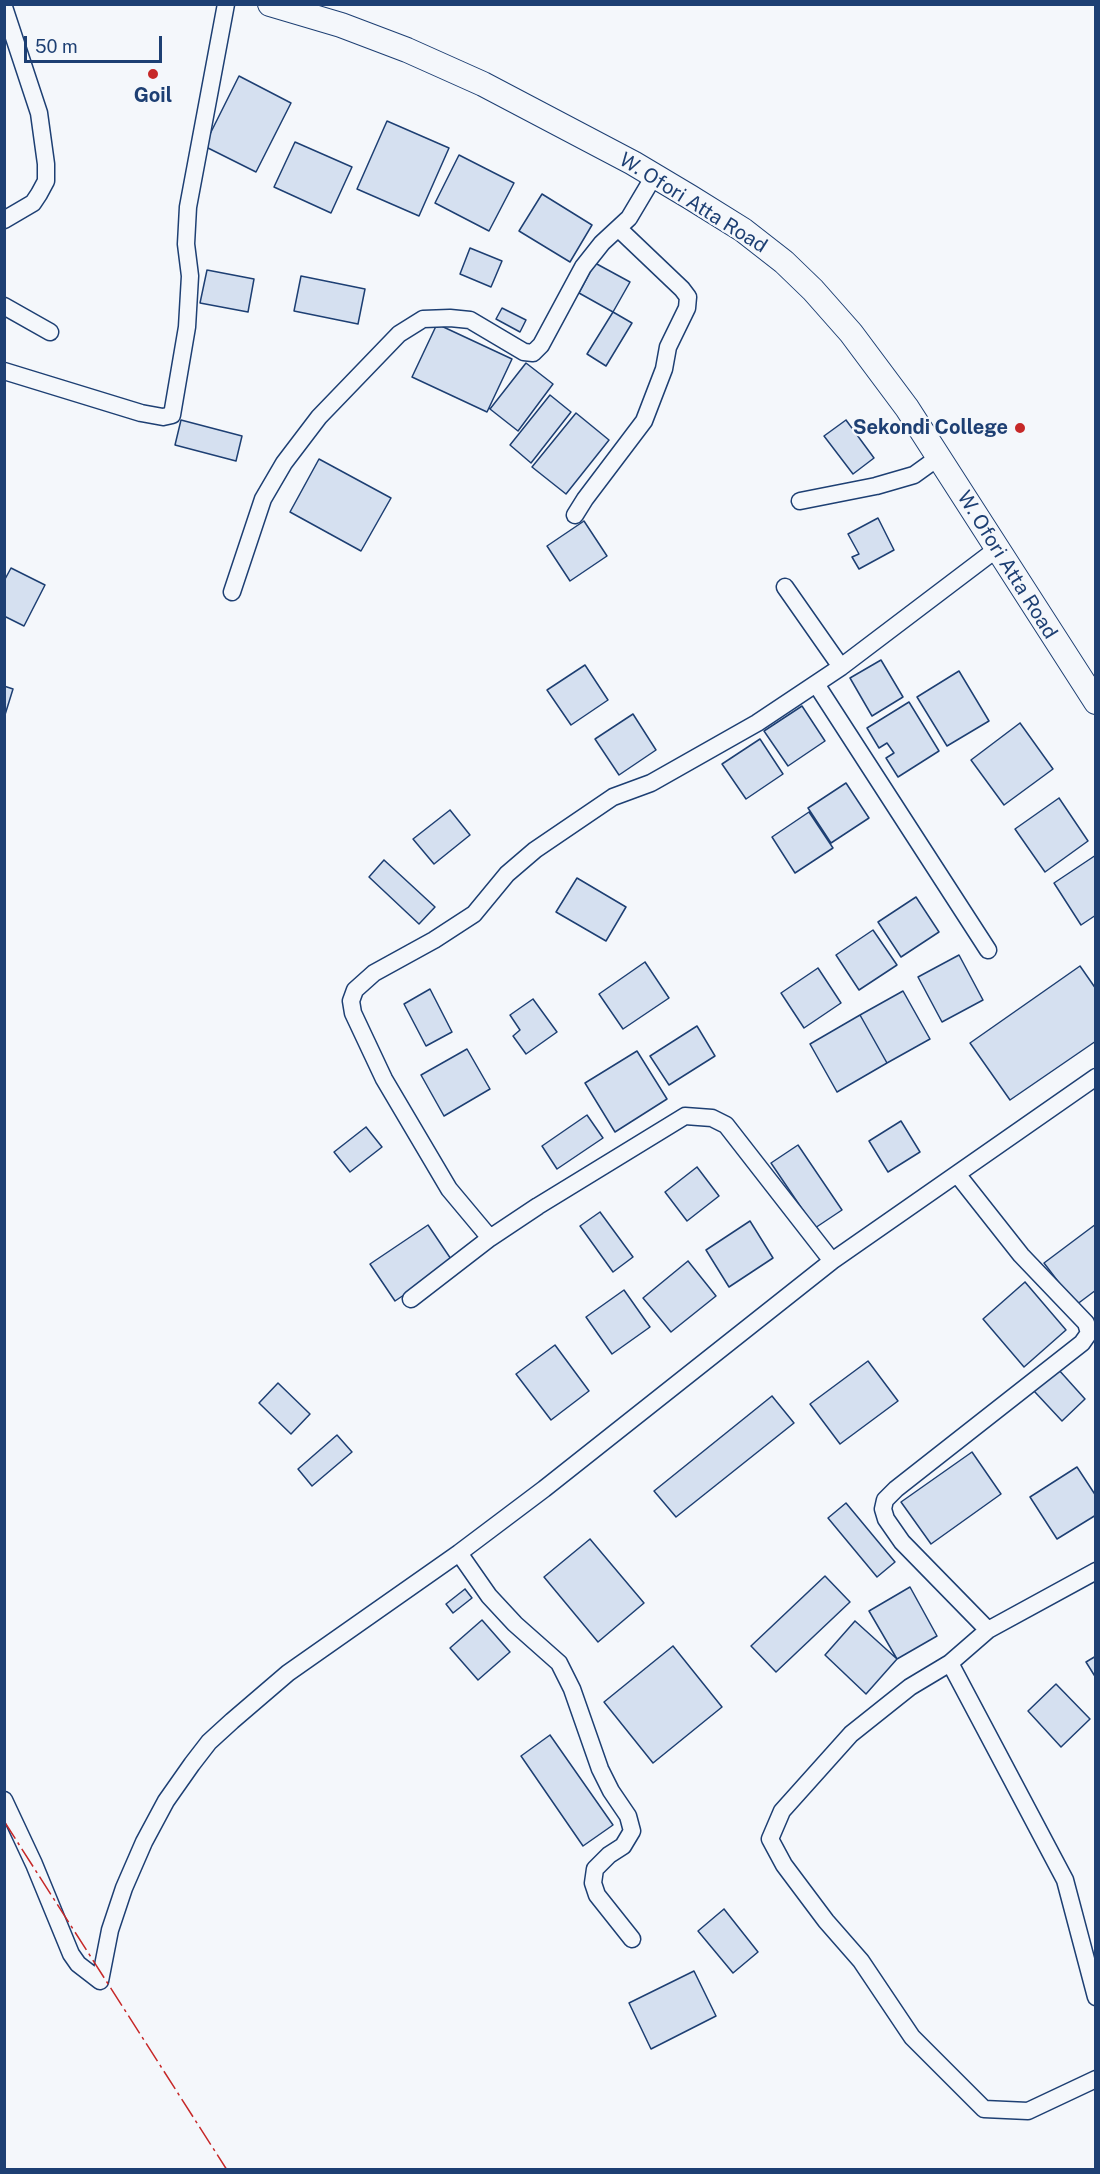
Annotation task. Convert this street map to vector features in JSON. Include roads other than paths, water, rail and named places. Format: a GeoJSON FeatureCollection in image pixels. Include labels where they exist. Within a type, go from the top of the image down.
{"type":"FeatureCollection","features":[{"type":"Feature","properties":{"kind":"main road","name":"W. Ofori Atta Road"},"geometry":{"type":"LineString","coordinates":[[270,4],[341,25],[416,54],[483,84],[654,176],[743,230],[784,262],[813,290],[851,333],[907,408],[1095,702]]}},
{"type":"Feature","properties":{"kind":"street"},"geometry":{"type":"LineString","coordinates":[[4,371],[141,413],[163,417],[172,415],[187,327],[190,276],[186,244],[188,207],[226,4]]}},
{"type":"Feature","properties":{"kind":"street"},"geometry":{"type":"LineString","coordinates":[[4,7],[39,113],[46,181],[33,203],[4,220]]}},
{"type":"Feature","properties":{"kind":"street"},"geometry":{"type":"LineString","coordinates":[[232,592],[263,499],[284,463],[319,417],[399,334],[423,319],[470,320],[524,352],[533,353],[542,345],[583,267],[602,243],[629,218],[654,176]]}},
{"type":"Feature","properties":{"kind":"street"},"geometry":{"type":"LineString","coordinates":[[575,515],[644,421],[664,369],[671,339],[687,308],[688,297],[682,290],[619,229]]}},
{"type":"Feature","properties":{"kind":"street"},"geometry":{"type":"LineString","coordinates":[[4,306],[50,332]]}},
{"type":"Feature","properties":{"kind":"street"},"geometry":{"type":"LineString","coordinates":[[800,501],[876,486],[914,475],[939,457]]}},
{"type":"Feature","properties":{"kind":"street"},"geometry":{"type":"LineString","coordinates":[[490,1238],[449,1189],[384,1079],[353,1013],[351,1001],[355,990],[374,974],[474,914],[507,874],[535,850],[580,819],[613,798],[651,783],[757,723],[841,667],[998,548]]}},
{"type":"Feature","properties":{"kind":"street"},"geometry":{"type":"LineString","coordinates":[[785,587],[841,667]]}},
{"type":"Feature","properties":{"kind":"street"},"geometry":{"type":"LineString","coordinates":[[816,684],[988,950]]}},
{"type":"Feature","properties":{"kind":"street"},"geometry":{"type":"LineString","coordinates":[[4,1800],[34,1864],[71,1954],[78,1964],[100,1981],[110,1930],[123,1888],[166,1802],[209,1742],[288,1673],[459,1553],[544,1489],[832,1261],[1095,1077]]}},
{"type":"Feature","properties":{"kind":"street"},"geometry":{"type":"LineString","coordinates":[[411,1299],[490,1238],[685,1116],[698,1115],[712,1118],[726,1125],[832,1261]]}},
{"type":"Feature","properties":{"kind":"street"},"geometry":{"type":"LineString","coordinates":[[957,1174],[1021,1255],[1086,1323],[1089,1333],[1082,1343],[885,1500],[883,1509],[886,1519],[902,1542],[988,1630]]}},
{"type":"Feature","properties":{"kind":"street"},"geometry":{"type":"LineString","coordinates":[[459,1553],[489,1596],[515,1624],[559,1663],[572,1689],[600,1769],[611,1791],[628,1816],[632,1831],[623,1846],[609,1855],[595,1869],[593,1883],[597,1895],[632,1939]]}},
{"type":"Feature","properties":{"kind":"street"},"geometry":{"type":"LineString","coordinates":[[1095,1571],[988,1630],[950,1663],[910,1687],[851,1734],[782,1811],[770,1839],[784,1864],[826,1921],[861,1961],[912,2037],[984,2109],[1028,2111],[1095,2079]]}},
{"type":"Feature","properties":{"kind":"street"},"geometry":{"type":"LineString","coordinates":[[950,1663],[1065,1880],[1095,1998]]}},
{"type":"Feature","properties":{"kind":"place","name":"Goil"},"geometry":{"type":"Point","coordinates":[153,74]}},
{"type":"Feature","properties":{"kind":"place","name":"Sekondi College"},"geometry":{"type":"Point","coordinates":[1020,428]}}]}
